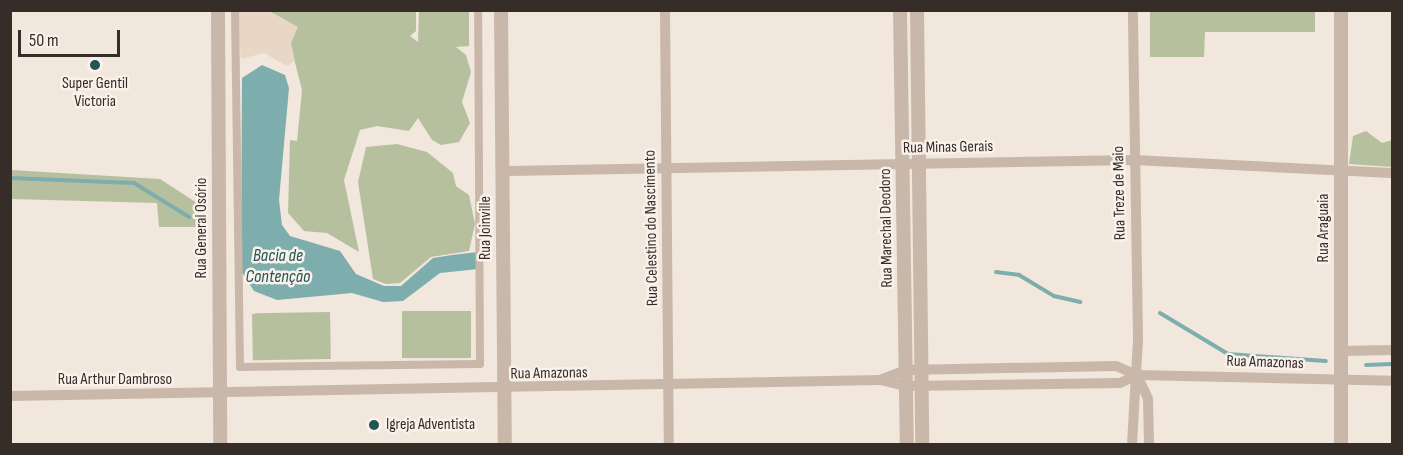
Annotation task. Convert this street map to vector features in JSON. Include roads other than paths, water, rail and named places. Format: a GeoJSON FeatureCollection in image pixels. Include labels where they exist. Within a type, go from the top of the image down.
{"type":"FeatureCollection","features":[{"type":"Feature","properties":{"kind":"street","name":"Rua General Osório"},"geometry":{"type":"LineString","coordinates":[[218,10],[220,444]]}},
{"type":"Feature","properties":{"kind":"street"},"geometry":{"type":"LineString","coordinates":[[235,10],[240,367],[480,364],[478,10]]}},
{"type":"Feature","properties":{"kind":"street","name":"Rua Joinville"},"geometry":{"type":"LineString","coordinates":[[501,10],[505,444]]}},
{"type":"Feature","properties":{"kind":"street","name":"Rua Celestino do Nascimento"},"geometry":{"type":"LineString","coordinates":[[665,10],[669,444]]}},
{"type":"Feature","properties":{"kind":"street","name":"Rua Marechal Deodoro"},"geometry":{"type":"LineString","coordinates":[[900,10],[907,444]]}},
{"type":"Feature","properties":{"kind":"street","name":"Rua Marechal Deodoro"},"geometry":{"type":"LineString","coordinates":[[917,10],[922,444]]}},
{"type":"Feature","properties":{"kind":"street","name":"Rua Treze de Maio"},"geometry":{"type":"LineString","coordinates":[[1132,444],[1137,375],[1133,10]]}},
{"type":"Feature","properties":{"kind":"street","name":"Rua Araguaia"},"geometry":{"type":"LineString","coordinates":[[1341,10],[1341,444]]}},
{"type":"Feature","properties":{"kind":"street"},"geometry":{"type":"LineString","coordinates":[[900,31],[918,30]]}},
{"type":"Feature","properties":{"kind":"street"},"geometry":{"type":"LineString","coordinates":[[901,87],[918,86]]}},
{"type":"Feature","properties":{"kind":"street","name":"Rua Minas Gerais"},"geometry":{"type":"LineString","coordinates":[[502,171],[1134,160],[1341,166],[1392,173]]}},
{"type":"Feature","properties":{"kind":"street"},"geometry":{"type":"LineString","coordinates":[[904,243],[920,243]]}},
{"type":"Feature","properties":{"kind":"street"},"geometry":{"type":"LineString","coordinates":[[905,298],[920,298]]}},
{"type":"Feature","properties":{"kind":"street"},"geometry":{"type":"LineString","coordinates":[[1342,351],[1392,350]]}},
{"type":"Feature","properties":{"kind":"street","name":"Rua Amazonas"},"geometry":{"type":"LineString","coordinates":[[906,370],[1116,366],[1137,375],[1392,381]]}},
{"type":"Feature","properties":{"kind":"street"},"geometry":{"type":"LineString","coordinates":[[1051,384],[1052,368]]}},
{"type":"Feature","properties":{"kind":"street"},"geometry":{"type":"LineString","coordinates":[[997,369],[997,385]]}},
{"type":"Feature","properties":{"kind":"street"},"geometry":{"type":"LineString","coordinates":[[880,380],[906,370]]}},
{"type":"Feature","properties":{"kind":"street","name":"Rua Amazonas"},"geometry":{"type":"LineString","coordinates":[[220,395],[880,380],[906,386],[1120,383],[1137,375]]}},
{"type":"Feature","properties":{"kind":"street","name":"Rua Treze de Maio"},"geometry":{"type":"LineString","coordinates":[[1137,375],[1148,399],[1149,444]]}},
{"type":"Feature","properties":{"kind":"street","name":"Rua Arthur Dambroso"},"geometry":{"type":"LineString","coordinates":[[10,396],[220,395]]}},
{"type":"Feature","properties":{"kind":"water","name":"Bacia de Contenção"},"geometry":{"type":"Polygon","coordinates":[[[262,65],[285,75],[289,88],[279,200],[282,225],[290,236],[340,251],[356,274],[384,286],[401,286],[433,258],[478,252],[478,269],[440,273],[403,301],[383,302],[352,293],[277,300],[254,291],[241,271],[242,78],[262,65]]]}},
{"type":"Feature","properties":{"kind":"waterway"},"geometry":{"type":"LineString","coordinates":[[10,178],[134,183],[189,217]]}},
{"type":"Feature","properties":{"kind":"waterway"},"geometry":{"type":"LineString","coordinates":[[996,272],[1019,275],[1054,296],[1080,302]]}},
{"type":"Feature","properties":{"kind":"waterway"},"geometry":{"type":"LineString","coordinates":[[1160,313],[1228,354],[1326,361]]}},
{"type":"Feature","properties":{"kind":"waterway"},"geometry":{"type":"LineString","coordinates":[[1366,365],[1392,364]]}},
{"type":"Feature","properties":{"kind":"place","name":"Super Gentil Victoria"},"geometry":{"type":"Point","coordinates":[95,65]}},
{"type":"Feature","properties":{"kind":"place","name":"Igreja Adventista"},"geometry":{"type":"Point","coordinates":[374,425]}}]}
